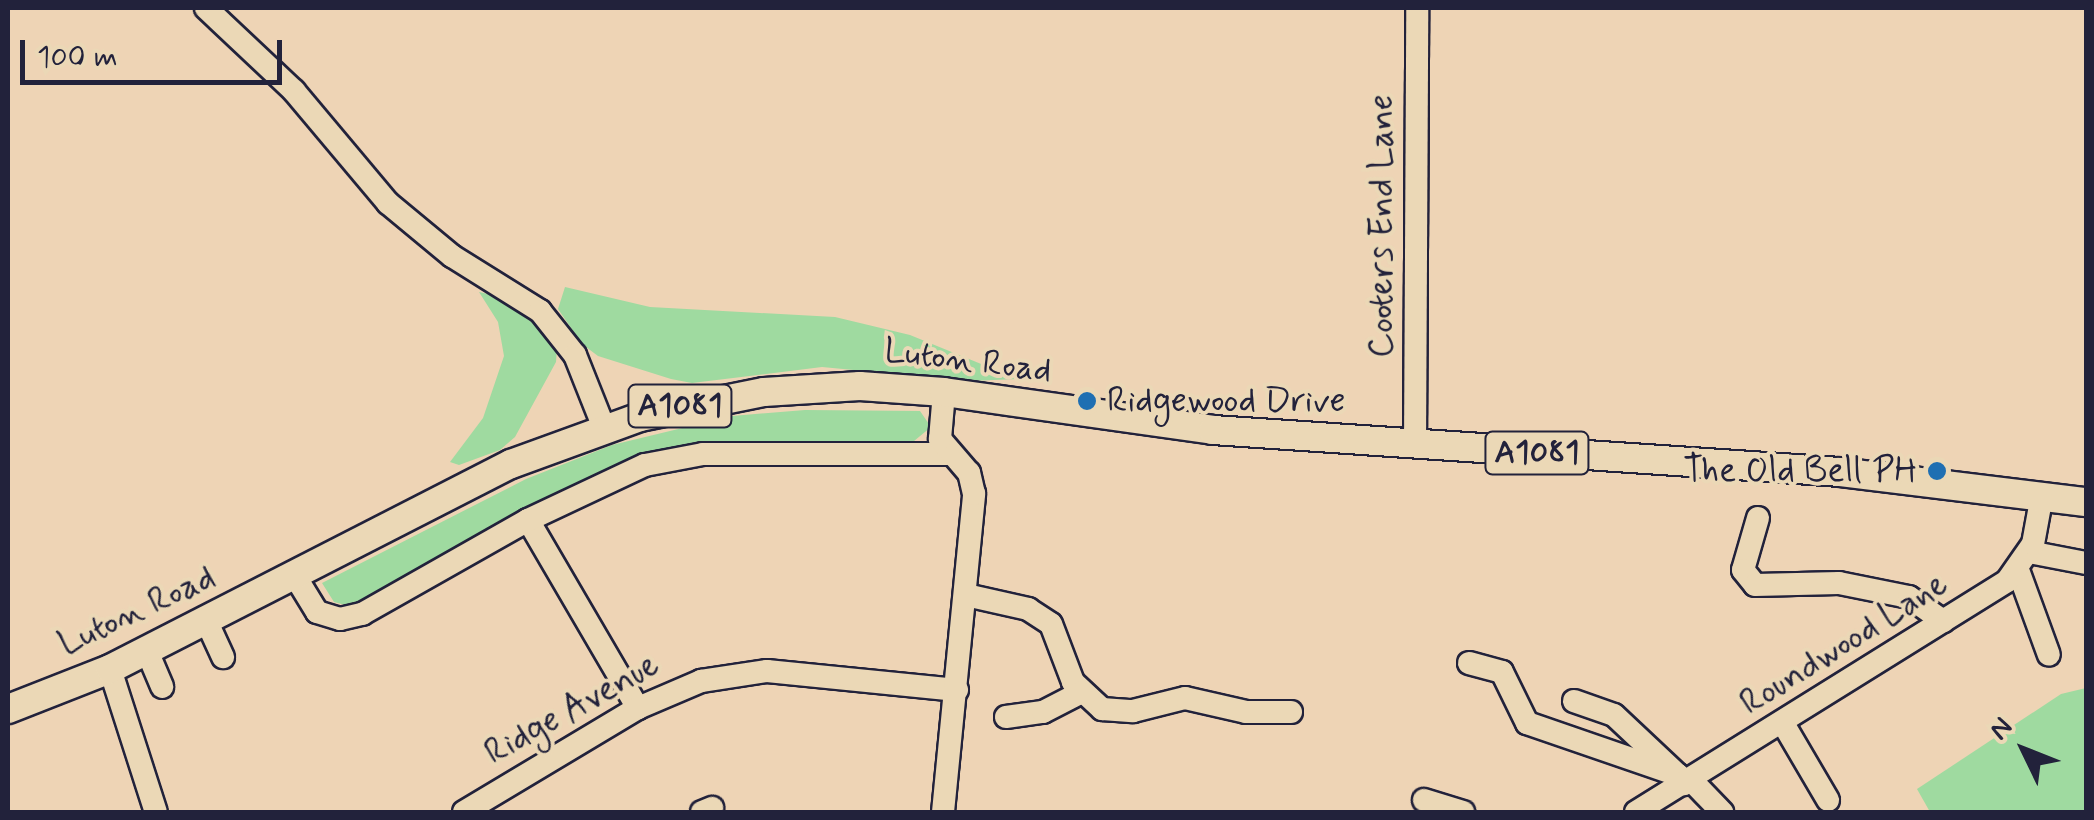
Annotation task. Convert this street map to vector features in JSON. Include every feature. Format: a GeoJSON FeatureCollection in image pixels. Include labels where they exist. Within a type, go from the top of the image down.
{"type":"FeatureCollection","features":[{"type":"Feature","properties":{"kind":"main road","name":"Luton Road"},"geometry":{"type":"LineString","coordinates":[[8,708],[110,669],[512,464],[604,428],[764,392],[860,386],[944,392],[1212,430],[1840,472],[2086,502]]}},
{"type":"Feature","properties":{"kind":"street"},"geometry":{"type":"LineString","coordinates":[[206,8],[294,92],[388,203],[452,256],[540,311],[575,355],[604,428]]}},
{"type":"Feature","properties":{"kind":"street","name":"Cooters End Lane"},"geometry":{"type":"LineString","coordinates":[[1415,446],[1417,8]]}},
{"type":"Feature","properties":{"kind":"street"},"geometry":{"type":"LineString","coordinates":[[943,812],[974,494],[969,473],[947,454],[940,439],[944,392]]}},
{"type":"Feature","properties":{"kind":"street"},"geometry":{"type":"LineString","coordinates":[[296,576],[316,612],[351,616],[528,520],[645,465],[704,454],[947,454]]}},
{"type":"Feature","properties":{"kind":"street"},"geometry":{"type":"LineString","coordinates":[[2042,495],[2024,561],[2049,655]]}},
{"type":"Feature","properties":{"kind":"street"},"geometry":{"type":"LineString","coordinates":[[1758,518],[1743,570],[1755,584],[1838,582],[1909,597],[1942,620]]}},
{"type":"Feature","properties":{"kind":"street"},"geometry":{"type":"LineString","coordinates":[[528,520],[638,708]]}},
{"type":"Feature","properties":{"kind":"street"},"geometry":{"type":"LineString","coordinates":[[2024,561],[2086,564]]}},
{"type":"Feature","properties":{"kind":"street","name":"Roundwood Lane"},"geometry":{"type":"LineString","coordinates":[[1636,812],[1684,780],[1784,725],[2024,561]]}},
{"type":"Feature","properties":{"kind":"street"},"geometry":{"type":"LineString","coordinates":[[966,596],[1028,609],[1051,624],[1080,692],[1115,712],[1185,698],[1246,712],[1291,712]]}},
{"type":"Feature","properties":{"kind":"street"},"geometry":{"type":"LineString","coordinates":[[206,620],[223,657]]}},
{"type":"Feature","properties":{"kind":"street"},"geometry":{"type":"LineString","coordinates":[[147,650],[162,687]]}},
{"type":"Feature","properties":{"kind":"street"},"geometry":{"type":"LineString","coordinates":[[1469,664],[1502,672],[1528,723],[1684,780]]}},
{"type":"Feature","properties":{"kind":"street"},"geometry":{"type":"LineString","coordinates":[[110,669],[156,812]]}},
{"type":"Feature","properties":{"kind":"street","name":"Ridge Avenue"},"geometry":{"type":"LineString","coordinates":[[464,812],[638,708],[700,681],[767,671],[957,690]]}},
{"type":"Feature","properties":{"kind":"street"},"geometry":{"type":"LineString","coordinates":[[1006,717],[1044,712],[1080,692]]}},
{"type":"Feature","properties":{"kind":"street"},"geometry":{"type":"LineString","coordinates":[[1574,701],[1614,715],[1722,812]]}},
{"type":"Feature","properties":{"kind":"street"},"geometry":{"type":"LineString","coordinates":[[1784,725],[1828,800]]}},
{"type":"Feature","properties":{"kind":"street"},"geometry":{"type":"LineString","coordinates":[[1424,800],[1463,812]]}},
{"type":"Feature","properties":{"kind":"green space"},"geometry":{"type":"Polygon","coordinates":[[[565,287],[650,307],[835,317],[910,335],[1018,379],[969,381],[822,367],[692,383],[671,379],[598,356],[582,344],[558,309],[565,287]]]}},
{"type":"Feature","properties":{"kind":"green space"},"geometry":{"type":"Polygon","coordinates":[[[479,292],[502,297],[542,323],[557,348],[556,362],[515,437],[500,450],[459,465],[450,462],[483,418],[504,356],[498,322],[479,292]]]}},
{"type":"Feature","properties":{"kind":"green space"},"geometry":{"type":"Polygon","coordinates":[[[805,410],[920,411],[931,427],[908,446],[698,449],[360,609],[334,602],[322,583],[526,479],[612,445],[732,416],[805,410]]]}},
{"type":"Feature","properties":{"kind":"green space"},"geometry":{"type":"Polygon","coordinates":[[[2086,688],[2086,812],[1930,812],[1917,789],[2061,694],[2086,688]]]}},
{"type":"Feature","properties":{"kind":"place","name":"Ridgewood Drive"},"geometry":{"type":"Point","coordinates":[1087,401]}},
{"type":"Feature","properties":{"kind":"place","name":"The Old Bell PH"},"geometry":{"type":"Point","coordinates":[1937,471]}}]}
